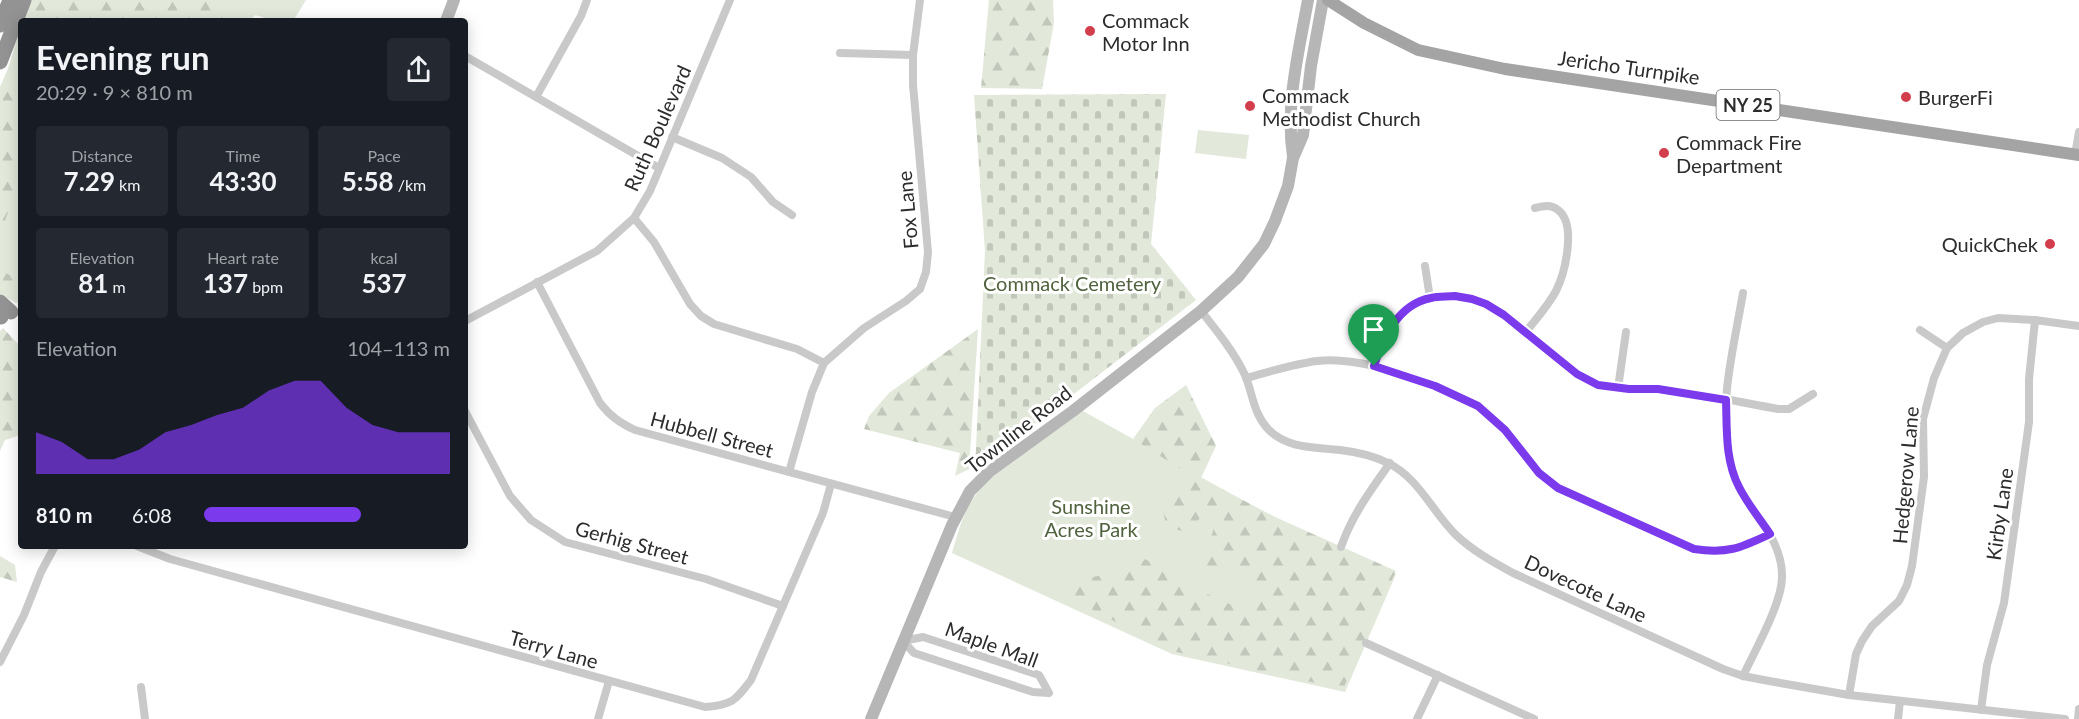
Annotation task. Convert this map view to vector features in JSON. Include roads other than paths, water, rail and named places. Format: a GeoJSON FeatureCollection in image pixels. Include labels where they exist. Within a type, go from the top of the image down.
{"type":"FeatureCollection","features":[{"type":"Feature","properties":{"kind":"highway"},"geometry":{"type":"LineString","coordinates":[[0,25],[10,0]]}},
{"type":"Feature","properties":{"kind":"highway"},"geometry":{"type":"LineString","coordinates":[[0,63],[24,0]]}},
{"type":"Feature","properties":{"kind":"main road"},"geometry":{"type":"LineString","coordinates":[[447,18],[454,0]]}},
{"type":"Feature","properties":{"kind":"main road"},"geometry":{"type":"LineString","coordinates":[[1293,158],[1290,134],[1294,88],[1308,0]]}},
{"type":"Feature","properties":{"kind":"main road"},"geometry":{"type":"LineString","coordinates":[[1293,158],[1303,135],[1311,66],[1323,0]]}},
{"type":"Feature","properties":{"kind":"main road","name":"Jericho Turnpike"},"geometry":{"type":"LineString","coordinates":[[1328,0],[1364,23],[1409,46],[1444,57],[1504,69],[2077,155]]}},
{"type":"Feature","properties":{"kind":"main road","name":"Townline Road"},"geometry":{"type":"LineString","coordinates":[[871,719],[955,518],[970,491],[989,472],[1073,411],[1201,311],[1238,277],[1264,244],[1275,221],[1288,186],[1293,158]]}},
{"type":"Feature","properties":{"kind":"street"},"geometry":{"type":"LineString","coordinates":[[536,97],[581,16],[587,0]]}},
{"type":"Feature","properties":{"kind":"street","name":"Ruth Boulevard"},"geometry":{"type":"LineString","coordinates":[[468,319],[597,251],[634,218],[650,191],[729,0]]}},
{"type":"Feature","properties":{"kind":"street","name":"Fox Lane"},"geometry":{"type":"LineString","coordinates":[[789,472],[812,392],[824,363],[864,328],[906,301],[920,289],[926,272],[928,252],[915,128],[913,85],[913,55],[920,0]]}},
{"type":"Feature","properties":{"kind":"street"},"geometry":{"type":"LineString","coordinates":[[840,53],[913,55]]}},
{"type":"Feature","properties":{"kind":"street"},"geometry":{"type":"LineString","coordinates":[[468,58],[658,168]]}},
{"type":"Feature","properties":{"kind":"street"},"geometry":{"type":"LineString","coordinates":[[2077,155],[2079,132]]}},
{"type":"Feature","properties":{"kind":"street"},"geometry":{"type":"LineString","coordinates":[[672,137],[722,158],[751,177],[773,202],[792,215]]}},
{"type":"Feature","properties":{"kind":"street"},"geometry":{"type":"LineString","coordinates":[[1525,333],[1556,291],[1566,258],[1568,232],[1559,210],[1548,206],[1535,208]]}},
{"type":"Feature","properties":{"kind":"street"},"geometry":{"type":"LineString","coordinates":[[634,218],[654,242],[690,304],[701,316],[714,324],[797,349],[824,363]]}},
{"type":"Feature","properties":{"kind":"street"},"geometry":{"type":"LineString","coordinates":[[1425,266],[1430,298]]}},
{"type":"Feature","properties":{"kind":"street","name":"Hubbell Street"},"geometry":{"type":"LineString","coordinates":[[537,282],[600,404],[614,419],[635,430],[955,518]]}},
{"type":"Feature","properties":{"kind":"street"},"geometry":{"type":"LineString","coordinates":[[1743,293],[1726,400],[1726,438],[1739,488],[1770,534],[1779,556],[1782,575],[1779,596],[1743,676]]}},
{"type":"Feature","properties":{"kind":"street"},"geometry":{"type":"LineString","coordinates":[[1374,366],[1387,332],[1398,318],[1412,306],[1430,298],[1455,296],[1486,304],[1504,315],[1577,374],[1598,385],[1658,389],[1789,409],[1813,394]]}},
{"type":"Feature","properties":{"kind":"street","name":"Dovecote Lane"},"geometry":{"type":"LineString","coordinates":[[1201,311],[1236,358],[1246,378],[1255,408],[1261,420],[1270,430],[1283,440],[1303,446],[1352,451],[1390,463],[1406,474],[1456,535],[1486,558],[1513,573],[1743,676],[1849,695],[2065,719]]}},
{"type":"Feature","properties":{"kind":"street","name":"Hedgerow Lane"},"geometry":{"type":"LineString","coordinates":[[1849,695],[1856,654],[1862,640],[1872,627],[1899,602],[1907,585],[1912,566],[1924,477],[1923,419],[1934,378],[1947,348],[1963,333],[1983,322],[1998,318],[2079,326]]}},
{"type":"Feature","properties":{"kind":"street","name":"Kirby Lane"},"geometry":{"type":"LineString","coordinates":[[1981,710],[1987,665],[2004,603],[2028,422],[2029,379],[2035,320]]}},
{"type":"Feature","properties":{"kind":"street"},"geometry":{"type":"LineString","coordinates":[[1920,330],[1947,348]]}},
{"type":"Feature","properties":{"kind":"street"},"geometry":{"type":"LineString","coordinates":[[1618,388],[1626,332]]}},
{"type":"Feature","properties":{"kind":"street"},"geometry":{"type":"LineString","coordinates":[[1246,378],[1318,361],[1345,361],[1374,366],[1435,386],[1478,406],[1505,430],[1539,473],[1558,488],[1694,549],[1716,552],[1742,548],[1770,534]]}},
{"type":"Feature","properties":{"kind":"street","name":"Gerhig Street"},"geometry":{"type":"LineString","coordinates":[[468,417],[510,496],[531,520],[565,542],[706,579],[783,606]]}},
{"type":"Feature","properties":{"kind":"street"},"geometry":{"type":"LineString","coordinates":[[1341,547],[1350,524],[1365,497],[1390,463]]}},
{"type":"Feature","properties":{"kind":"street","name":"Terry Lane"},"geometry":{"type":"LineString","coordinates":[[145,549],[170,559],[705,707],[724,705],[737,698],[751,680],[823,513],[831,484]]}},
{"type":"Feature","properties":{"kind":"street"},"geometry":{"type":"LineString","coordinates":[[0,662],[53,549]]}},
{"type":"Feature","properties":{"kind":"street","name":"Maple Mall"},"geometry":{"type":"LineString","coordinates":[[923,637],[1039,675],[1050,693],[1033,692],[914,653],[903,641],[923,637]]}},
{"type":"Feature","properties":{"kind":"street"},"geometry":{"type":"LineString","coordinates":[[1366,643],[1534,719]]}},
{"type":"Feature","properties":{"kind":"street"},"geometry":{"type":"LineString","coordinates":[[1417,719],[1438,675]]}},
{"type":"Feature","properties":{"kind":"street"},"geometry":{"type":"LineString","coordinates":[[598,719],[609,681]]}},
{"type":"Feature","properties":{"kind":"street"},"geometry":{"type":"LineString","coordinates":[[141,687],[145,719]]}},
{"type":"Feature","properties":{"kind":"street"},"geometry":{"type":"LineString","coordinates":[[1898,719],[1900,701]]}},
{"type":"Feature","properties":{"kind":"street"},"geometry":{"type":"LineString","coordinates":[[2078,719],[2079,709]]}},
{"type":"Feature","properties":{"kind":"place","name":"Commack Motor Inn"},"geometry":{"type":"Point","coordinates":[1090,31]}},
{"type":"Feature","properties":{"kind":"place","name":"BurgerFi"},"geometry":{"type":"Point","coordinates":[1906,97]}},
{"type":"Feature","properties":{"kind":"place","name":"Commack Methodist Church"},"geometry":{"type":"Point","coordinates":[1250,106]}},
{"type":"Feature","properties":{"kind":"place","name":"Commack Fire Department"},"geometry":{"type":"Point","coordinates":[1664,153]}},
{"type":"Feature","properties":{"kind":"place","name":"QuickChek"},"geometry":{"type":"Point","coordinates":[2050,244]}},
{"type":"Feature","properties":{"kind":"park label","name":"Commack Cemetery"},"geometry":{"type":"Point","coordinates":[1072,283]}},
{"type":"Feature","properties":{"kind":"park label","name":"Sunshine Acres Park"},"geometry":{"type":"Point","coordinates":[1091,518]}}]}
